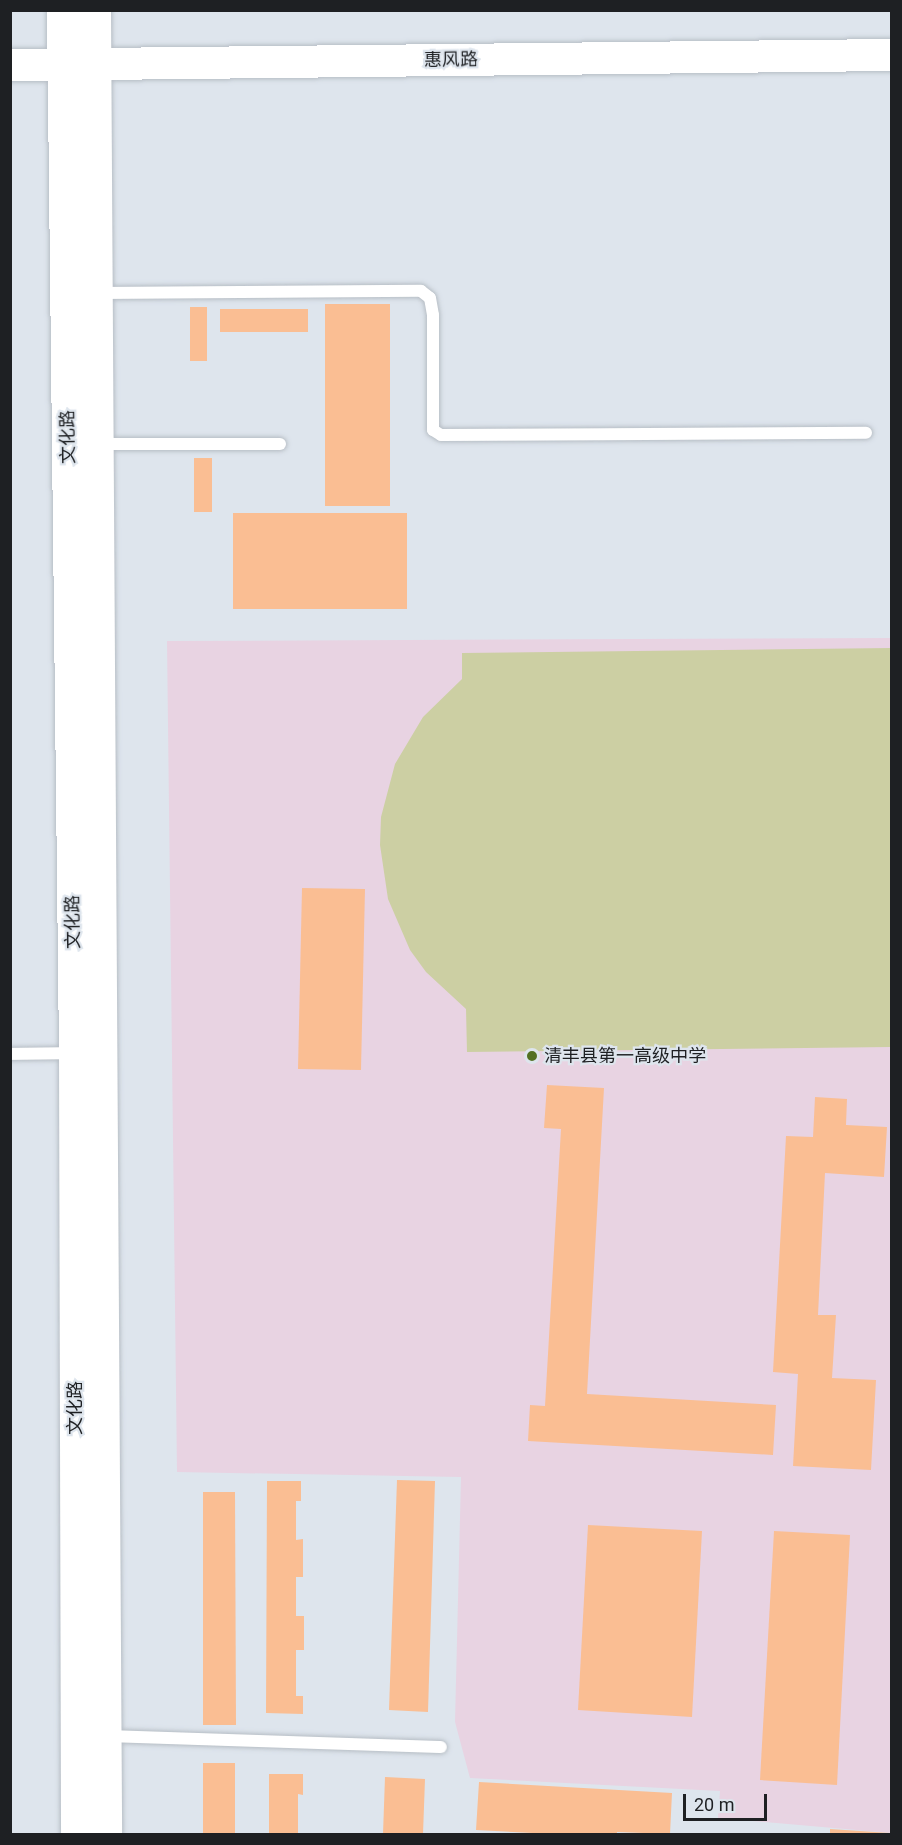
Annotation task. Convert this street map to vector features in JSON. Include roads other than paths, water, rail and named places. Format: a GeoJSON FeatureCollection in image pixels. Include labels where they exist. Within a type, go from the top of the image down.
{"type":"FeatureCollection","features":[{"type":"Feature","properties":{"kind":"main road","name":"文化路"},"geometry":{"type":"LineString","coordinates":[[63,10],[79,64],[96,293],[105,1834]]}},
{"type":"Feature","properties":{"kind":"main road","name":"文化路"},"geometry":{"type":"LineString","coordinates":[[77,1834],[75,1053],[79,64],[94,10]]}},
{"type":"Feature","properties":{"kind":"street","name":"惠风路"},"geometry":{"type":"LineString","coordinates":[[10,65],[891,55]]}},
{"type":"Feature","properties":{"kind":"lane"},"geometry":{"type":"LineString","coordinates":[[96,293],[421,291],[430,298],[433,315],[433,430],[441,435],[866,433]]}},
{"type":"Feature","properties":{"kind":"lane"},"geometry":{"type":"LineString","coordinates":[[97,444],[280,444]]}},
{"type":"Feature","properties":{"kind":"lane"},"geometry":{"type":"LineString","coordinates":[[10,1054],[75,1053]]}},
{"type":"Feature","properties":{"kind":"lane"},"geometry":{"type":"LineString","coordinates":[[105,1736],[441,1747]]}},
{"type":"Feature","properties":{"kind":"place","name":"清丰县第一高级中学"},"geometry":{"type":"Point","coordinates":[532,1056]}}]}
